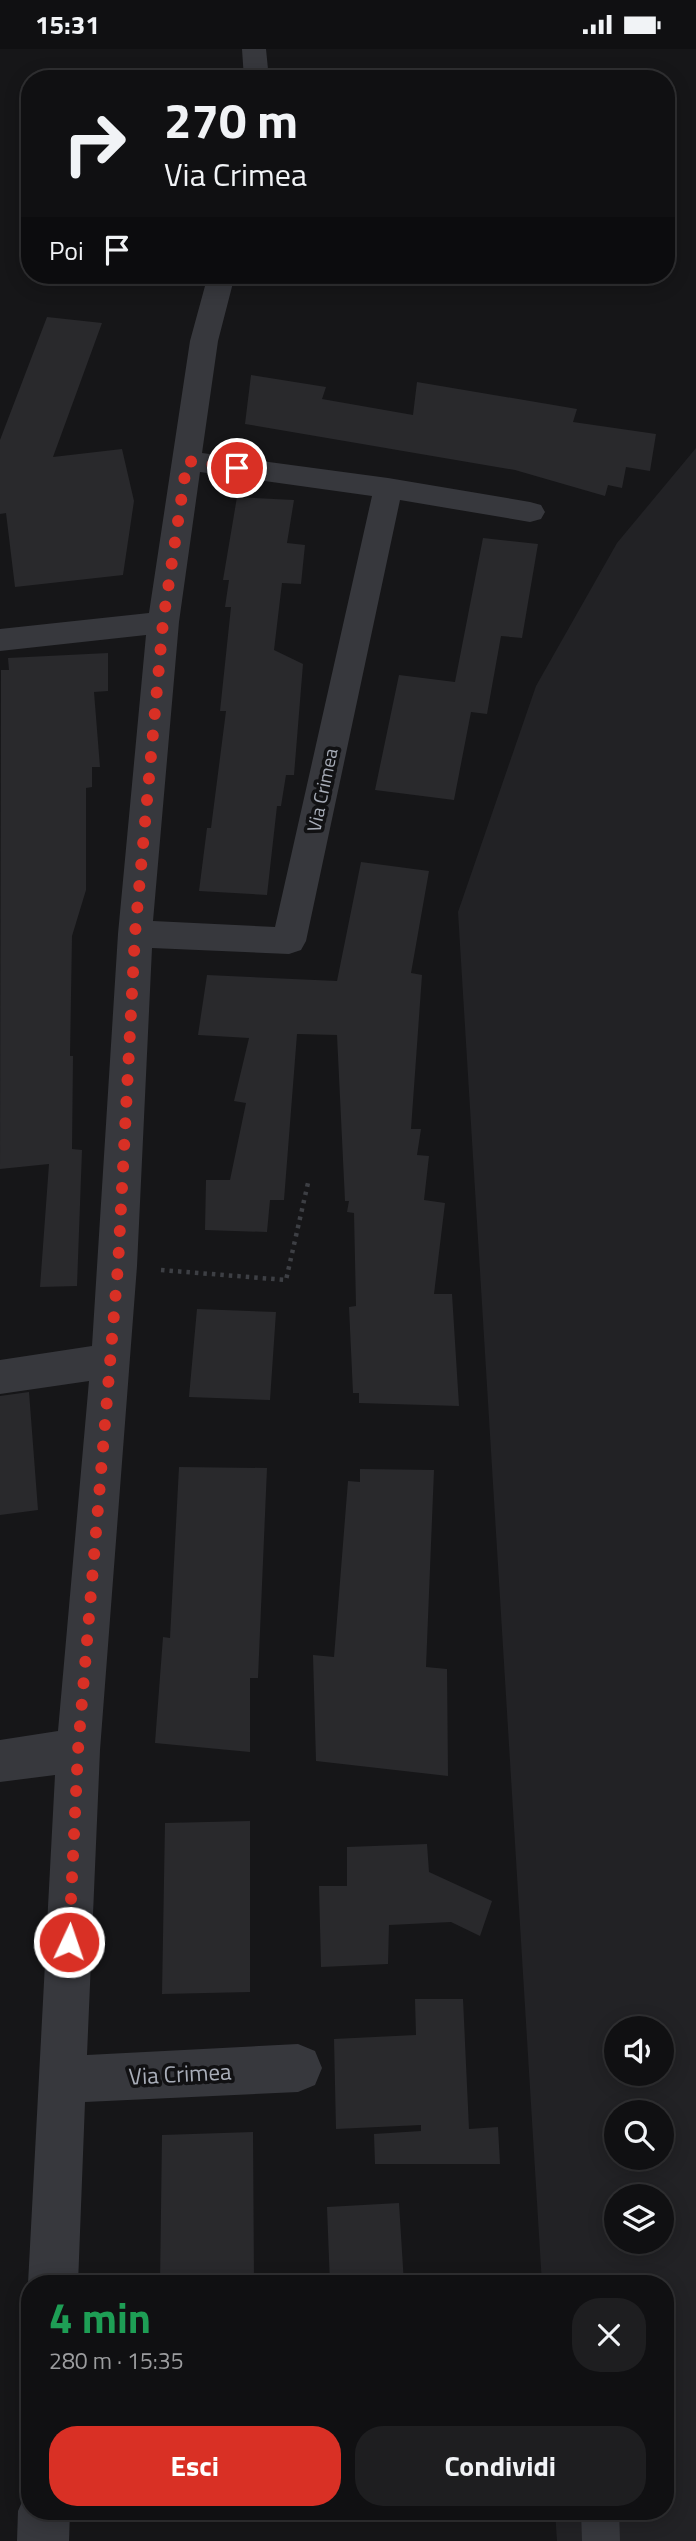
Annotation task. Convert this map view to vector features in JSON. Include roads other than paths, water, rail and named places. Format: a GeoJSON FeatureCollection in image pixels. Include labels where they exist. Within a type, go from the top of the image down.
{"type":"FeatureCollection","features":[{"type":"Feature","properties":{"kind":"street"},"geometry":{"type":"LineString","coordinates":[[254,49],[256,70]]}},
{"type":"Feature","properties":{"kind":"street"},"geometry":{"type":"LineString","coordinates":[[53,2275],[78,1750],[108,1361],[118,1266],[135,934],[163,622],[204,341],[219,284]]}},
{"type":"Feature","properties":{"kind":"street"},"geometry":{"type":"LineString","coordinates":[[187,461],[388,488],[530,512]]}},
{"type":"Feature","properties":{"kind":"street","name":"Via Crimea"},"geometry":{"type":"LineString","coordinates":[[135,934],[289,941],[388,488]]}},
{"type":"Feature","properties":{"kind":"street"},"geometry":{"type":"LineString","coordinates":[[0,640],[163,622]]}},
{"type":"Feature","properties":{"kind":"street"},"geometry":{"type":"LineString","coordinates":[[0,1377],[108,1361]]}},
{"type":"Feature","properties":{"kind":"street"},"geometry":{"type":"LineString","coordinates":[[0,1761],[78,1750]]}},
{"type":"Feature","properties":{"kind":"street","name":"Via Crimea"},"geometry":{"type":"LineString","coordinates":[[62,2080],[298,2068]]}},
{"type":"Feature","properties":{"kind":"street"},"geometry":{"type":"LineString","coordinates":[[43,2541],[44,2520]]}},
{"type":"Feature","properties":{"kind":"lane"},"geometry":{"type":"LineString","coordinates":[[600,2520],[601,2541]]}}]}
